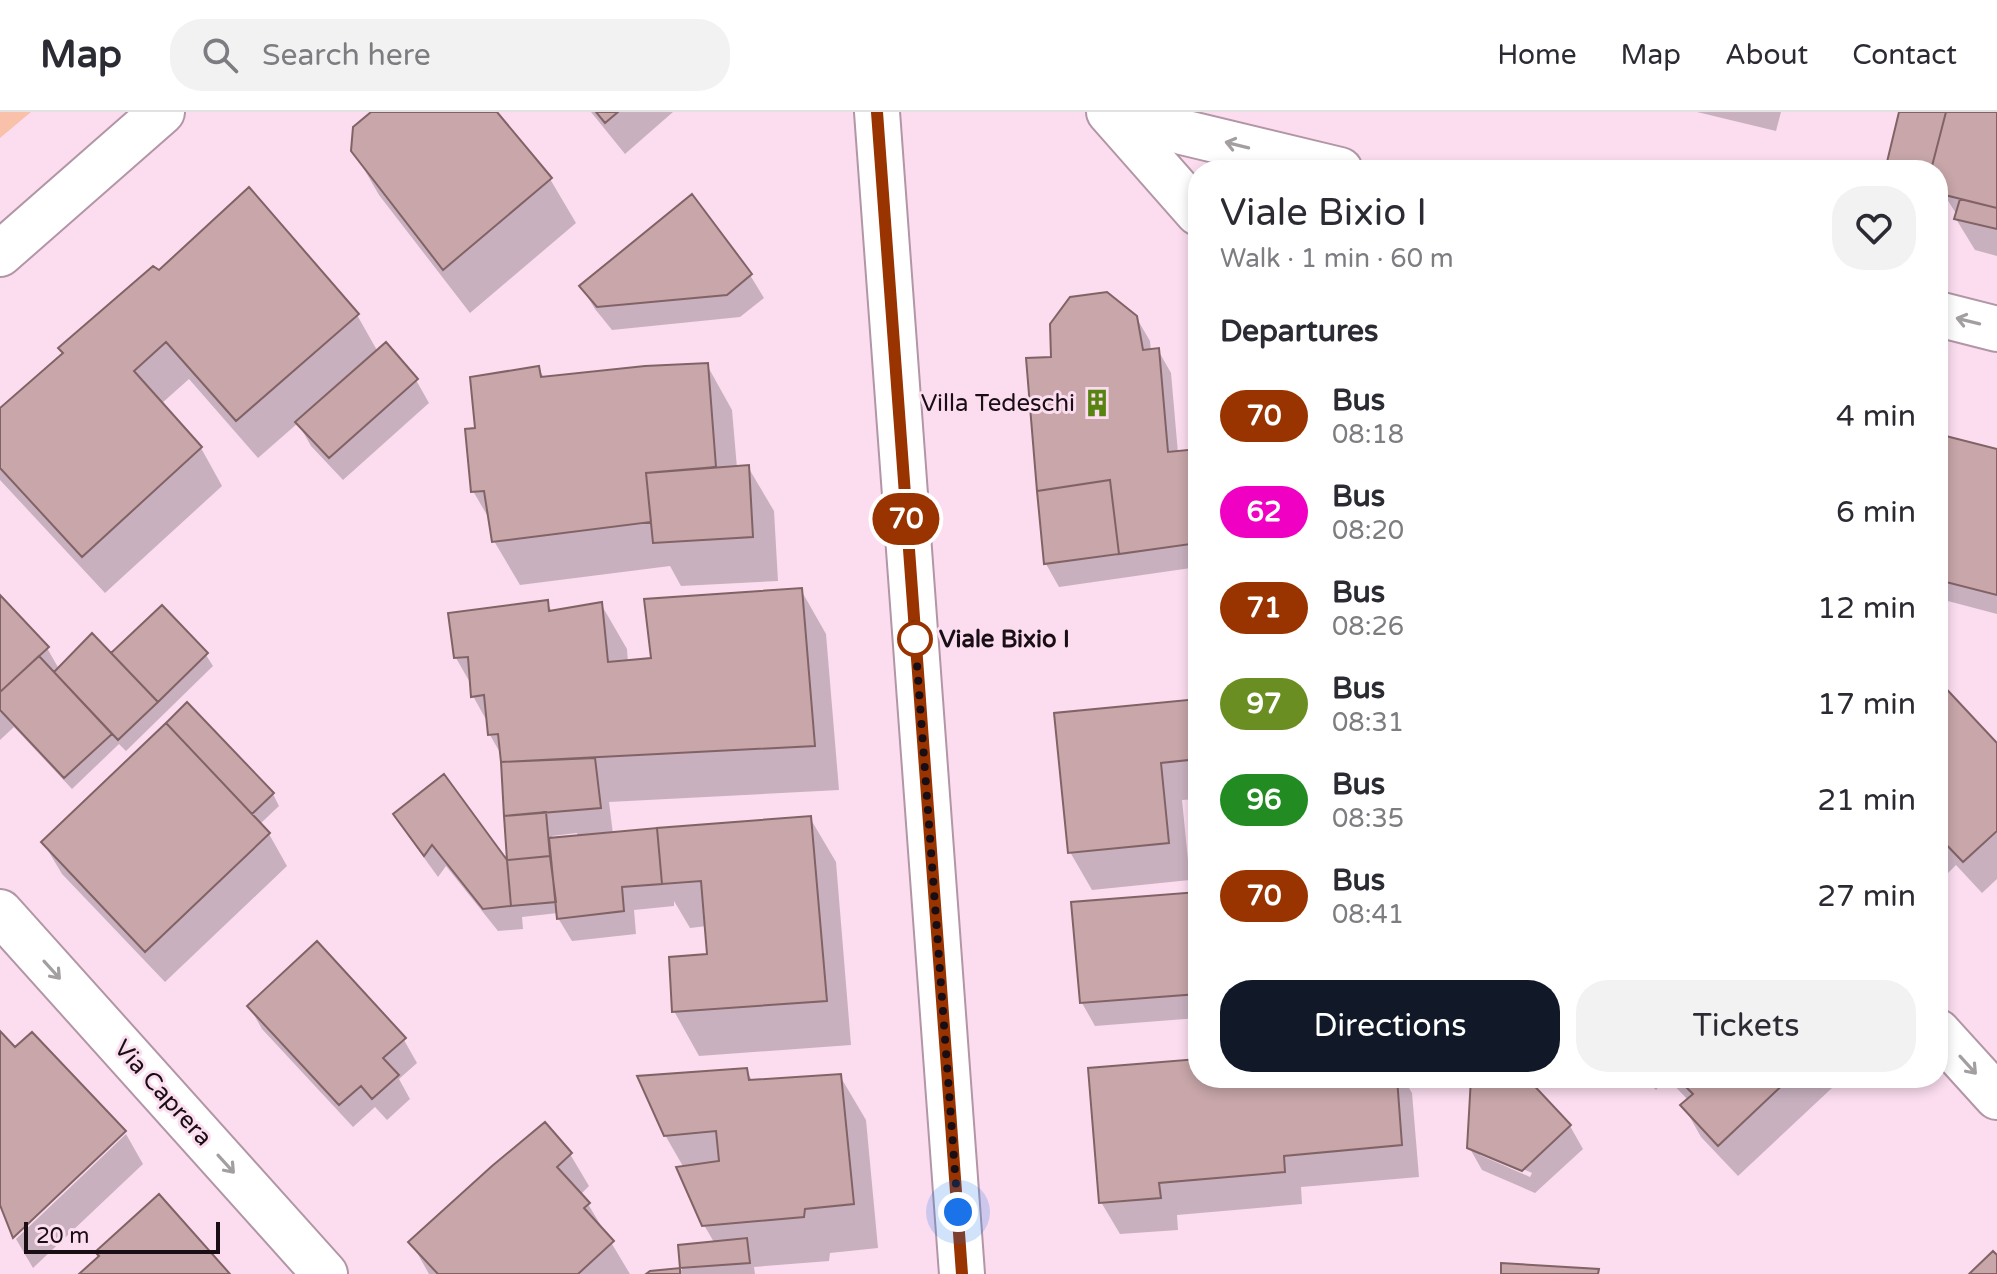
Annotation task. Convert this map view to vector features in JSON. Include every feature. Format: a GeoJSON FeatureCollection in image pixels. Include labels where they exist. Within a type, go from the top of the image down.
{"type":"FeatureCollection","features":[{"type":"Feature","properties":{"kind":"street"},"geometry":{"type":"LineString","coordinates":[[0,254],[162,112]]}},
{"type":"Feature","properties":{"kind":"street"},"geometry":{"type":"LineString","coordinates":[[877,112],[962,1274]]}},
{"type":"Feature","properties":{"kind":"street"},"geometry":{"type":"LineString","coordinates":[[880,166],[911,112]]}},
{"type":"Feature","properties":{"kind":"street"},"geometry":{"type":"LineString","coordinates":[[1109,112],[1188,202]]}},
{"type":"Feature","properties":{"kind":"street"},"geometry":{"type":"LineString","coordinates":[[1144,112],[1182,132],[1285,160]]}},
{"type":"Feature","properties":{"kind":"street"},"geometry":{"type":"LineString","coordinates":[[1948,317],[1997,329]]}},
{"type":"Feature","properties":{"kind":"street","name":"Via Caprera"},"geometry":{"type":"LineString","coordinates":[[0,912],[325,1274]]}},
{"type":"Feature","properties":{"kind":"street"},"geometry":{"type":"LineString","coordinates":[[1948,1043],[1997,1097]]}},
{"type":"Feature","properties":{"kind":"shaded area"},"geometry":{"type":"Polygon","coordinates":[[[0,112],[31,112],[0,138],[0,112]]]}},
{"type":"Feature","properties":{"kind":"building"},"geometry":{"type":"Polygon","coordinates":[[[371,112],[497,112],[552,178],[443,270],[351,151],[353,127],[371,112]]]}},
{"type":"Feature","properties":{"kind":"building"},"geometry":{"type":"Polygon","coordinates":[[[596,112],[618,112],[605,123],[596,112]]]}},
{"type":"Feature","properties":{"kind":"building"},"geometry":{"type":"Polygon","coordinates":[[[1899,112],[1946,112],[1934,160],[1887,160],[1899,112]]]}},
{"type":"Feature","properties":{"kind":"building"},"geometry":{"type":"Polygon","coordinates":[[[1946,112],[1997,112],[1997,208],[1948,196],[1948,160],[1934,160],[1946,112]]]}},
{"type":"Feature","properties":{"kind":"building"},"geometry":{"type":"Polygon","coordinates":[[[249,187],[359,314],[236,421],[166,342],[134,371],[202,447],[82,557],[0,468],[0,408],[63,353],[58,348],[153,266],[159,270],[249,187]]]}},
{"type":"Feature","properties":{"kind":"building"},"geometry":{"type":"Polygon","coordinates":[[[692,194],[752,274],[727,295],[597,307],[579,286],[692,194]]]}},
{"type":"Feature","properties":{"kind":"building"},"geometry":{"type":"Polygon","coordinates":[[[1960,199],[1997,208],[1997,229],[1954,219],[1960,199]]]}},
{"type":"Feature","properties":{"kind":"building","name":"Villa Tedeschi"},"geometry":{"type":"Polygon","coordinates":[[[1107,292],[1137,316],[1143,350],[1159,348],[1168,452],[1188,450],[1188,544],[1119,554],[1110,480],[1037,491],[1026,358],[1051,357],[1050,324],[1070,297],[1107,292]]]}},
{"type":"Feature","properties":{"kind":"building"},"geometry":{"type":"Polygon","coordinates":[[[386,342],[418,379],[329,458],[295,422],[386,342]]]}},
{"type":"Feature","properties":{"kind":"building"},"geometry":{"type":"Polygon","coordinates":[[[708,363],[716,467],[646,473],[651,522],[492,542],[484,491],[471,492],[465,429],[475,428],[470,377],[539,366],[541,377],[708,363]]]}},
{"type":"Feature","properties":{"kind":"building"},"geometry":{"type":"Polygon","coordinates":[[[1948,437],[1997,449],[1997,595],[1948,583],[1948,437]]]}},
{"type":"Feature","properties":{"kind":"building"},"geometry":{"type":"Polygon","coordinates":[[[749,465],[753,537],[653,543],[646,473],[749,465]]]}},
{"type":"Feature","properties":{"kind":"building"},"geometry":{"type":"Polygon","coordinates":[[[1110,480],[1119,554],[1044,564],[1037,491],[1110,480]]]}},
{"type":"Feature","properties":{"kind":"building"},"geometry":{"type":"Polygon","coordinates":[[[802,588],[815,746],[501,762],[498,734],[488,735],[484,695],[471,697],[468,657],[454,658],[448,613],[548,600],[549,611],[602,602],[608,662],[651,658],[644,599],[802,588]]]}},
{"type":"Feature","properties":{"kind":"building"},"geometry":{"type":"Polygon","coordinates":[[[0,595],[49,647],[0,692],[0,595]]]}},
{"type":"Feature","properties":{"kind":"building"},"geometry":{"type":"Polygon","coordinates":[[[162,605],[208,653],[158,702],[111,653],[162,605]]]}},
{"type":"Feature","properties":{"kind":"building"},"geometry":{"type":"Polygon","coordinates":[[[92,633],[158,702],[118,740],[54,672],[92,633]]]}},
{"type":"Feature","properties":{"kind":"building"},"geometry":{"type":"Polygon","coordinates":[[[39,656],[112,734],[64,778],[0,710],[0,692],[39,656]]]}},
{"type":"Feature","properties":{"kind":"building"},"geometry":{"type":"Polygon","coordinates":[[[1948,691],[1997,743],[1997,831],[1963,862],[1948,846],[1948,691]]]}},
{"type":"Feature","properties":{"kind":"building"},"geometry":{"type":"Polygon","coordinates":[[[1188,700],[1188,760],[1161,763],[1169,843],[1068,853],[1054,713],[1188,700]]]}},
{"type":"Feature","properties":{"kind":"building"},"geometry":{"type":"Polygon","coordinates":[[[187,702],[274,793],[252,814],[166,723],[187,702]]]}},
{"type":"Feature","properties":{"kind":"building"},"geometry":{"type":"Polygon","coordinates":[[[166,723],[270,833],[145,952],[41,842],[166,723]]]}},
{"type":"Feature","properties":{"kind":"building"},"geometry":{"type":"Polygon","coordinates":[[[595,758],[601,808],[504,816],[501,762],[595,758]]]}},
{"type":"Feature","properties":{"kind":"building"},"geometry":{"type":"Polygon","coordinates":[[[444,774],[507,860],[511,906],[483,909],[432,845],[424,856],[393,814],[444,774]]]}},
{"type":"Feature","properties":{"kind":"building"},"geometry":{"type":"Polygon","coordinates":[[[546,812],[550,856],[507,860],[504,816],[546,812]]]}},
{"type":"Feature","properties":{"kind":"building"},"geometry":{"type":"Polygon","coordinates":[[[811,816],[827,1001],[672,1012],[669,957],[707,954],[701,881],[662,884],[657,828],[811,816]]]}},
{"type":"Feature","properties":{"kind":"building"},"geometry":{"type":"Polygon","coordinates":[[[657,828],[662,884],[622,887],[624,911],[557,919],[549,838],[657,828]]]}},
{"type":"Feature","properties":{"kind":"building"},"geometry":{"type":"Polygon","coordinates":[[[550,856],[556,902],[511,906],[507,860],[550,856]]]}},
{"type":"Feature","properties":{"kind":"building"},"geometry":{"type":"Polygon","coordinates":[[[1188,893],[1188,995],[1080,1003],[1071,902],[1188,893]]]}},
{"type":"Feature","properties":{"kind":"building"},"geometry":{"type":"Polygon","coordinates":[[[317,941],[406,1038],[383,1058],[399,1075],[372,1099],[361,1086],[339,1105],[247,1006],[317,941]]]}},
{"type":"Feature","properties":{"kind":"building"},"geometry":{"type":"Polygon","coordinates":[[[0,1031],[15,1047],[32,1032],[126,1131],[13,1238],[0,1205],[0,1031]]]}},
{"type":"Feature","properties":{"kind":"building"},"geometry":{"type":"Polygon","coordinates":[[[1188,1060],[1188,1088],[1398,1088],[1402,1145],[1284,1156],[1285,1172],[1159,1183],[1161,1198],[1099,1203],[1088,1068],[1188,1060]]]}},
{"type":"Feature","properties":{"kind":"building"},"geometry":{"type":"Polygon","coordinates":[[[747,1068],[749,1080],[841,1074],[854,1204],[805,1209],[804,1217],[702,1226],[676,1167],[719,1161],[716,1131],[664,1136],[637,1076],[747,1068]]]}},
{"type":"Feature","properties":{"kind":"building"},"geometry":{"type":"Polygon","coordinates":[[[1470,1088],[1536,1088],[1571,1125],[1522,1171],[1467,1148],[1470,1088]]]}},
{"type":"Feature","properties":{"kind":"building"},"geometry":{"type":"Polygon","coordinates":[[[1687,1088],[1779,1088],[1718,1146],[1680,1105],[1693,1094],[1687,1088]]]}},
{"type":"Feature","properties":{"kind":"building"},"geometry":{"type":"Polygon","coordinates":[[[545,1122],[572,1153],[557,1167],[590,1203],[584,1208],[614,1241],[578,1274],[438,1274],[408,1242],[545,1122]]]}},
{"type":"Feature","properties":{"kind":"building"},"geometry":{"type":"Polygon","coordinates":[[[159,1194],[230,1274],[79,1274],[99,1256],[95,1252],[159,1194]]]}},
{"type":"Feature","properties":{"kind":"building"},"geometry":{"type":"Polygon","coordinates":[[[747,1238],[750,1263],[680,1268],[678,1245],[747,1238]]]}},
{"type":"Feature","properties":{"kind":"building"},"geometry":{"type":"Polygon","coordinates":[[[1993,1251],[1997,1255],[1997,1274],[1969,1274],[1993,1251]]]}},
{"type":"Feature","properties":{"kind":"building"},"geometry":{"type":"Polygon","coordinates":[[[1501,1263],[1599,1269],[1598,1274],[1501,1274],[1501,1263]]]}},
{"type":"Feature","properties":{"kind":"building"},"geometry":{"type":"Polygon","coordinates":[[[680,1268],[680,1274],[646,1274],[650,1271],[680,1268]]]}},
{"type":"Feature","properties":{"kind":"bus line","name":"70"},"geometry":{"type":"LineString","coordinates":[[877,112],[962,1274]]}},
{"type":"Feature","properties":{"kind":"place","name":"Villa Tedeschi"},"geometry":{"type":"Point","coordinates":[1097,403]}},
{"type":"Feature","properties":{"kind":"place","name":"Viale Bixio I"},"geometry":{"type":"Point","coordinates":[915,639]}},
{"type":"Feature","properties":{"kind":"route"},"geometry":{"type":"LineString","coordinates":[[915,639],[914,624],[958,1212]]}}]}
